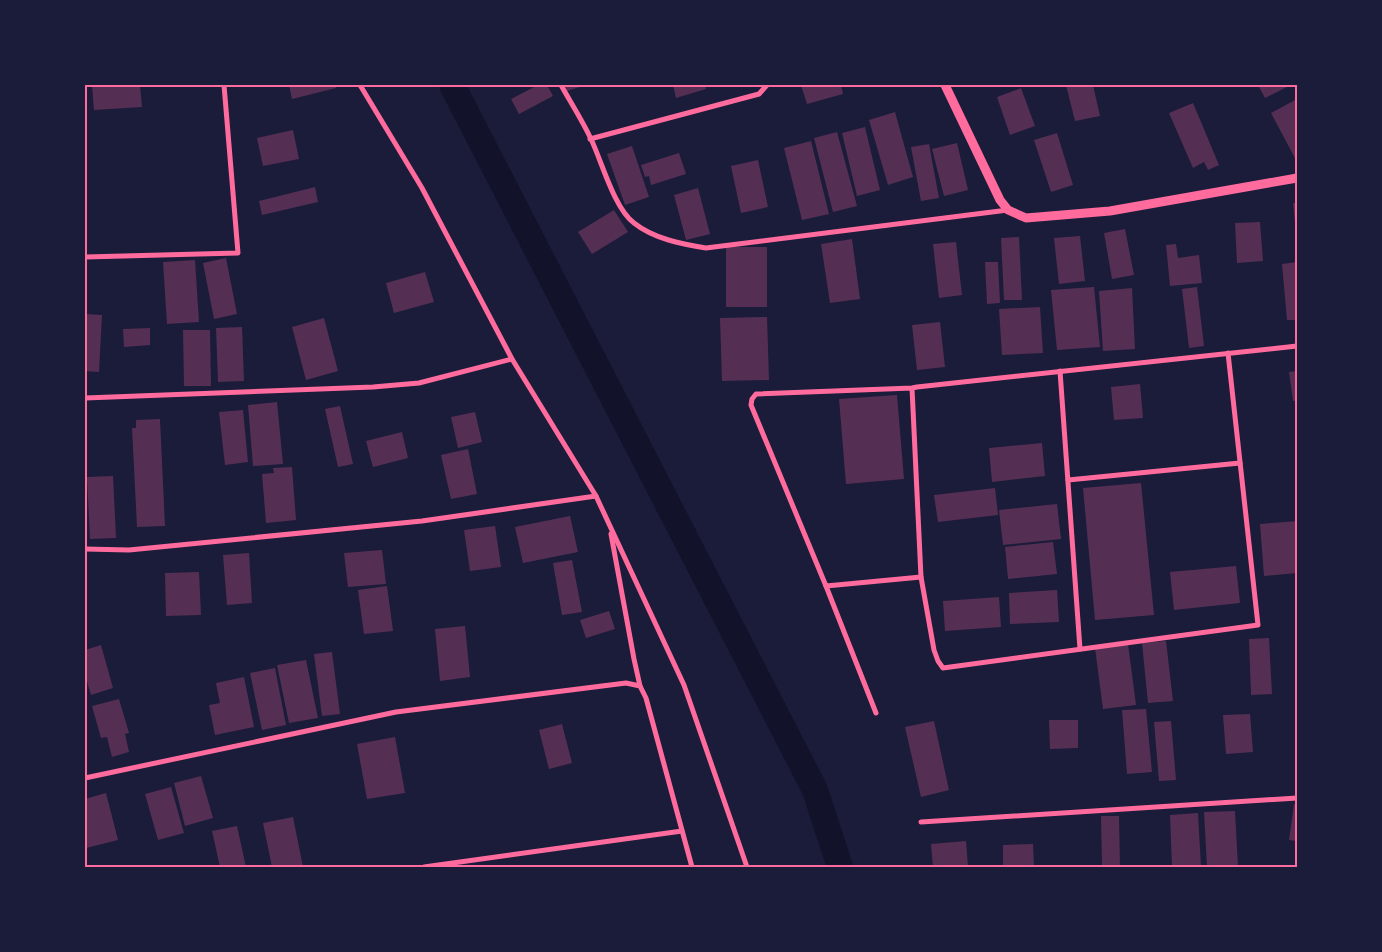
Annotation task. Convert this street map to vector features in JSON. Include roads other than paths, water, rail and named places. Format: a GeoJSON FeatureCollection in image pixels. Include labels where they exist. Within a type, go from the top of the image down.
{"type":"FeatureCollection","features":[{"type":"Feature","properties":{"kind":"street"},"geometry":{"type":"LineString","coordinates":[[85,257],[238,253],[224,85]]}},
{"type":"Feature","properties":{"kind":"street"},"geometry":{"type":"LineString","coordinates":[[360,85],[422,188],[512,359],[596,496],[684,685],[747,867]]}},
{"type":"Feature","properties":{"kind":"street"},"geometry":{"type":"LineString","coordinates":[[561,85],[590,139],[621,209],[633,223],[648,232],[678,243],[706,248],[1008,210]]}},
{"type":"Feature","properties":{"kind":"street"},"geometry":{"type":"LineString","coordinates":[[590,139],[759,94],[767,85]]}},
{"type":"Feature","properties":{"kind":"street"},"geometry":{"type":"LineString","coordinates":[[945,85],[1000,200],[1008,210],[1026,218],[1110,211],[1297,178]]}},
{"type":"Feature","properties":{"kind":"street"},"geometry":{"type":"LineString","coordinates":[[876,713],[751,405],[752,398],[756,394],[912,388],[1297,346]]}},
{"type":"Feature","properties":{"kind":"street"},"geometry":{"type":"LineString","coordinates":[[912,388],[922,578],[934,650],[943,668],[1258,625],[1228,353]]}},
{"type":"Feature","properties":{"kind":"street"},"geometry":{"type":"LineString","coordinates":[[85,398],[382,386],[419,382],[512,359]]}},
{"type":"Feature","properties":{"kind":"street"},"geometry":{"type":"LineString","coordinates":[[1060,371],[1080,649]]}},
{"type":"Feature","properties":{"kind":"street"},"geometry":{"type":"LineString","coordinates":[[1068,480],[1240,463]]}},
{"type":"Feature","properties":{"kind":"street"},"geometry":{"type":"LineString","coordinates":[[85,549],[129,550],[422,521],[596,496]]}},
{"type":"Feature","properties":{"kind":"street"},"geometry":{"type":"LineString","coordinates":[[610,526],[640,686],[646,698],[692,867]]}},
{"type":"Feature","properties":{"kind":"street"},"geometry":{"type":"LineString","coordinates":[[826,586],[922,578]]}},
{"type":"Feature","properties":{"kind":"street"},"geometry":{"type":"LineString","coordinates":[[85,778],[396,712],[626,684],[640,686]]}},
{"type":"Feature","properties":{"kind":"street"},"geometry":{"type":"LineString","coordinates":[[921,822],[1297,798]]}},
{"type":"Feature","properties":{"kind":"street"},"geometry":{"type":"LineString","coordinates":[[424,867],[682,831]]}},
{"type":"Feature","properties":{"kind":"waterway"},"geometry":{"type":"LineString","coordinates":[[452,85],[815,790],[840,867]]}}]}
